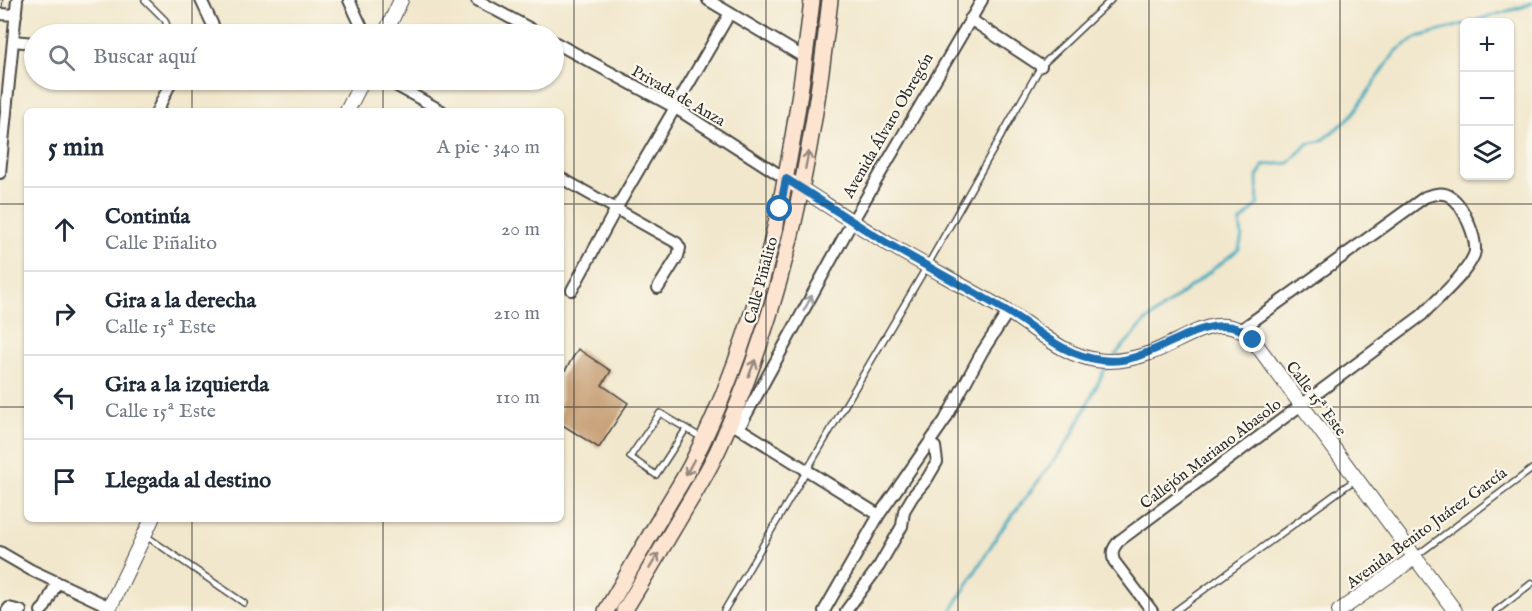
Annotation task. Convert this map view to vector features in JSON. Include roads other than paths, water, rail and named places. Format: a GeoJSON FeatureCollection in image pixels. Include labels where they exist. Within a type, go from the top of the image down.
{"type":"FeatureCollection","features":[{"type":"Feature","properties":{"kind":"main road","name":"Calle Piñalito"},"geometry":{"type":"LineString","coordinates":[[715,414],[742,344],[760,284],[786,179],[812,0]]}},
{"type":"Feature","properties":{"kind":"main road","name":"Calle Piñalito"},"geometry":{"type":"LineString","coordinates":[[734,425],[779,289],[802,189],[823,62],[830,0]]}},
{"type":"Feature","properties":{"kind":"main road"},"geometry":{"type":"LineString","coordinates":[[606,611],[691,466],[715,414]]}},
{"type":"Feature","properties":{"kind":"main road","name":"Avenida Álvaro Obregón"},"geometry":{"type":"LineString","coordinates":[[624,611],[734,425]]}},
{"type":"Feature","properties":{"kind":"street"},"geometry":{"type":"LineString","coordinates":[[0,173],[17,0]]}},
{"type":"Feature","properties":{"kind":"street"},"geometry":{"type":"LineString","coordinates":[[201,0],[212,24]]}},
{"type":"Feature","properties":{"kind":"street"},"geometry":{"type":"LineString","coordinates":[[350,0],[361,24]]}},
{"type":"Feature","properties":{"kind":"street"},"geometry":{"type":"LineString","coordinates":[[390,24],[401,0]]}},
{"type":"Feature","properties":{"kind":"street"},"geometry":{"type":"LineString","coordinates":[[477,0],[521,24]]}},
{"type":"Feature","properties":{"kind":"street"},"geometry":{"type":"LineString","coordinates":[[708,0],[805,58]]}},
{"type":"Feature","properties":{"kind":"street","name":"Avenida Álvaro Obregón"},"geometry":{"type":"LineString","coordinates":[[734,425],[982,0]]}},
{"type":"Feature","properties":{"kind":"street"},"geometry":{"type":"LineString","coordinates":[[572,290],[615,209],[730,13]]}},
{"type":"Feature","properties":{"kind":"street"},"geometry":{"type":"LineString","coordinates":[[0,14],[16,15]]}},
{"type":"Feature","properties":{"kind":"street"},"geometry":{"type":"LineString","coordinates":[[970,18],[1041,66]]}},
{"type":"Feature","properties":{"kind":"street"},"geometry":{"type":"LineString","coordinates":[[13,41],[24,42]]}},
{"type":"Feature","properties":{"kind":"street","name":"Privada de Anza"},"geometry":{"type":"LineString","coordinates":[[564,47],[674,107],[786,179]]}},
{"type":"Feature","properties":{"kind":"street"},"geometry":{"type":"LineString","coordinates":[[158,108],[167,90]]}},
{"type":"Feature","properties":{"kind":"street"},"geometry":{"type":"LineString","coordinates":[[349,108],[358,90]]}},
{"type":"Feature","properties":{"kind":"street"},"geometry":{"type":"LineString","coordinates":[[404,90],[437,108]]}},
{"type":"Feature","properties":{"kind":"street"},"geometry":{"type":"LineString","coordinates":[[786,179],[852,222],[1008,312],[1066,351],[1085,358],[1104,361],[1123,360],[1149,354],[1214,326],[1242,329]]}},
{"type":"Feature","properties":{"kind":"street"},"geometry":{"type":"LineString","coordinates":[[564,180],[676,243],[680,249],[678,256],[658,288]]}},
{"type":"Feature","properties":{"kind":"street","name":"Callejón Mariano Abasolo"},"geometry":{"type":"LineString","coordinates":[[1152,611],[1114,561],[1113,547],[1422,315],[1459,275],[1474,254],[1476,244],[1474,236],[1458,204],[1450,196],[1437,193],[1425,197],[1242,329]]}},
{"type":"Feature","properties":{"kind":"street"},"geometry":{"type":"LineString","coordinates":[[824,611],[879,515],[945,420],[982,352],[1008,312]]}},
{"type":"Feature","properties":{"kind":"street","name":"Calle 15ª Este"},"geometry":{"type":"LineString","coordinates":[[1242,329],[1253,340],[1455,611]]}},
{"type":"Feature","properties":{"kind":"street"},"geometry":{"type":"LineString","coordinates":[[715,414],[879,515]]}},
{"type":"Feature","properties":{"kind":"street"},"geometry":{"type":"LineString","coordinates":[[846,611],[879,566],[902,526],[904,511],[937,462],[935,447],[929,444]]}},
{"type":"Feature","properties":{"kind":"street"},"geometry":{"type":"LineString","coordinates":[[0,552],[109,609],[150,522]]}},
{"type":"Feature","properties":{"kind":"street","name":"Avenida Benito Juárez García"},"geometry":{"type":"LineString","coordinates":[[1339,611],[1414,558]]}},
{"type":"Feature","properties":{"kind":"street"},"geometry":{"type":"LineString","coordinates":[[40,611],[45,607],[57,582]]}},
{"type":"Feature","properties":{"kind":"street"},"geometry":{"type":"LineString","coordinates":[[6,611],[9,609],[21,611]]}},
{"type":"Feature","properties":{"kind":"lane"},"geometry":{"type":"LineString","coordinates":[[145,0],[166,24]]}},
{"type":"Feature","properties":{"kind":"lane"},"geometry":{"type":"LineString","coordinates":[[724,611],[927,266],[1041,66],[1111,0]]}},
{"type":"Feature","properties":{"kind":"lane"},"geometry":{"type":"LineString","coordinates":[[686,429],[656,475],[630,457],[660,413],[703,439]]}},
{"type":"Feature","properties":{"kind":"lane","name":"Avenida Benito Juárez García"},"geometry":{"type":"LineString","coordinates":[[1414,558],[1532,469]]}},
{"type":"Feature","properties":{"kind":"lane"},"geometry":{"type":"LineString","coordinates":[[1175,611],[1356,478]]}},
{"type":"Feature","properties":{"kind":"lane"},"geometry":{"type":"LineString","coordinates":[[144,535],[244,603]]}},
{"type":"Feature","properties":{"kind":"lane"},"geometry":{"type":"LineString","coordinates":[[1496,611],[1532,583]]}},
{"type":"Feature","properties":{"kind":"waterway"},"geometry":{"type":"LineString","coordinates":[[1484,18],[1532,3]]}},
{"type":"Feature","properties":{"kind":"waterway"},"geometry":{"type":"LineString","coordinates":[[1115,355],[1145,322],[1239,249],[1242,236],[1240,223],[1258,204],[1257,177],[1264,165],[1289,163],[1307,144],[1321,141],[1351,117],[1396,51],[1418,37],[1460,25]]}},
{"type":"Feature","properties":{"kind":"waterway"},"geometry":{"type":"LineString","coordinates":[[951,611],[999,533],[1070,439],[1107,365]]}},
{"type":"Feature","properties":{"kind":"railway"},"geometry":{"type":"LineString","coordinates":[[0,7],[1,0]]}}]}
